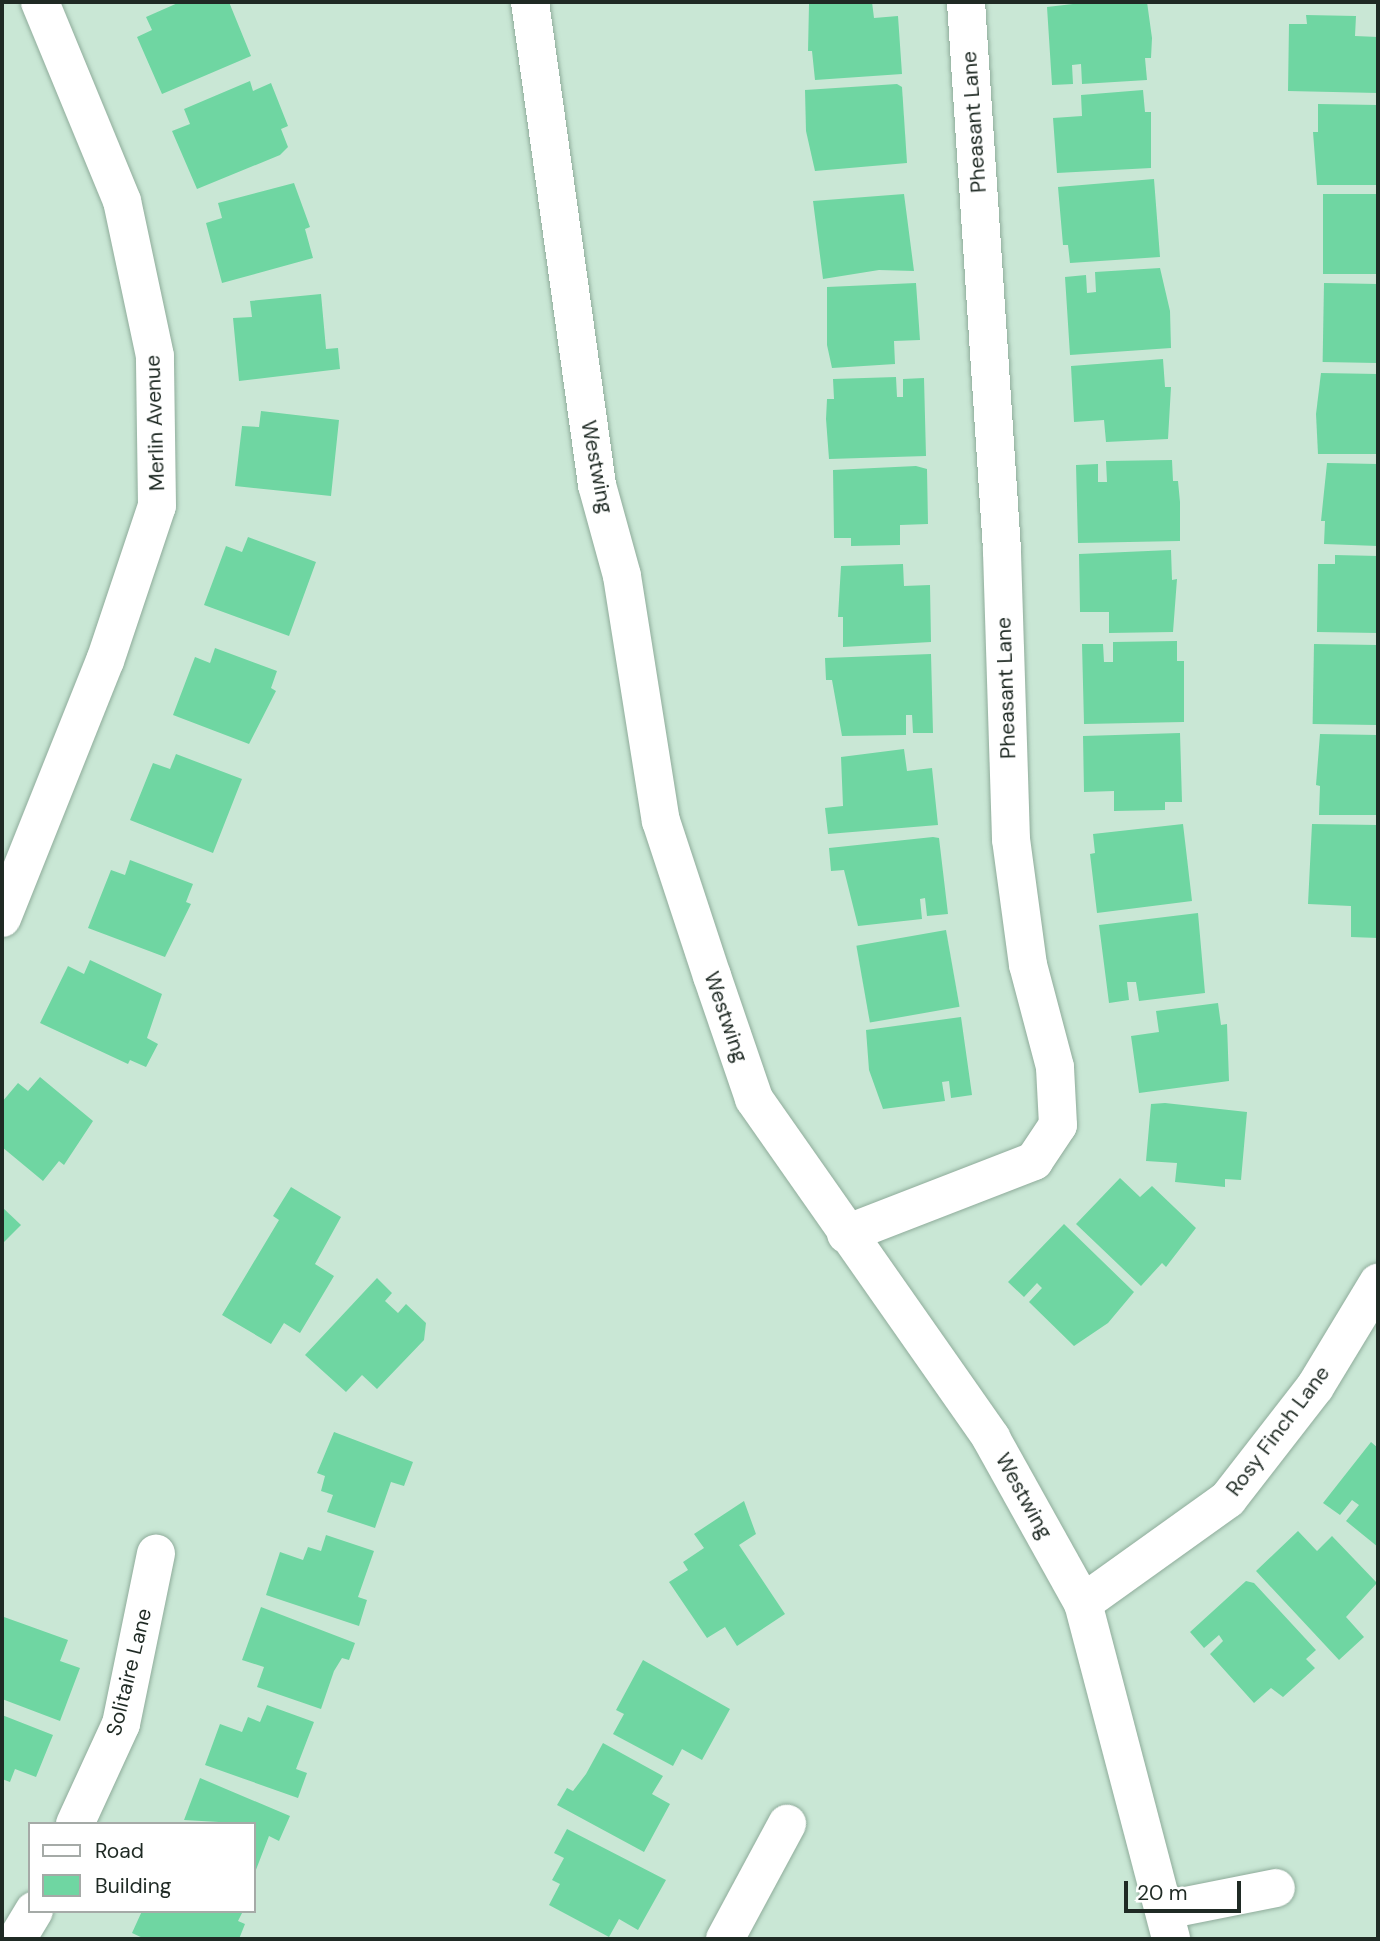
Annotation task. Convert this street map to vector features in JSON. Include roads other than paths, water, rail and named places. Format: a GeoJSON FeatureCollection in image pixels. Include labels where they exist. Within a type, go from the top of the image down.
{"type":"FeatureCollection","features":[{"type":"Feature","properties":{"kind":"street","name":"Merlin Avenue"},"geometry":{"type":"LineString","coordinates":[[2,918],[105,661],[157,506],[155,356],[122,201],[40,2]]}},
{"type":"Feature","properties":{"kind":"street","name":"Westwing"},"geometry":{"type":"LineString","coordinates":[[530,2],[597,485],[624,589],[661,821],[754,1099],[846,1234],[992,1438],[1083,1603],[1169,1925]]}},
{"type":"Feature","properties":{"kind":"street","name":"Pheasant Lane"},"geometry":{"type":"LineString","coordinates":[[846,1234],[1034,1161],[1058,1125],[1055,1067],[1027,965],[1011,839],[1002,550],[966,2]]}},
{"type":"Feature","properties":{"kind":"street","name":"Rosy Finch Lane"},"geometry":{"type":"LineString","coordinates":[[1083,1603],[1228,1499],[1315,1387],[1378,1283]]}},
{"type":"Feature","properties":{"kind":"street","name":"Solitaire Lane"},"geometry":{"type":"LineString","coordinates":[[76,1822],[121,1724],[156,1554]]}},
{"type":"Feature","properties":{"kind":"street"},"geometry":{"type":"LineString","coordinates":[[725,1939],[787,1824]]}},
{"type":"Feature","properties":{"kind":"street"},"geometry":{"type":"LineString","coordinates":[[1169,1925],[1276,1888]]}},
{"type":"Feature","properties":{"kind":"street"},"geometry":{"type":"LineString","coordinates":[[17,1939],[33,1913]]}}]}
